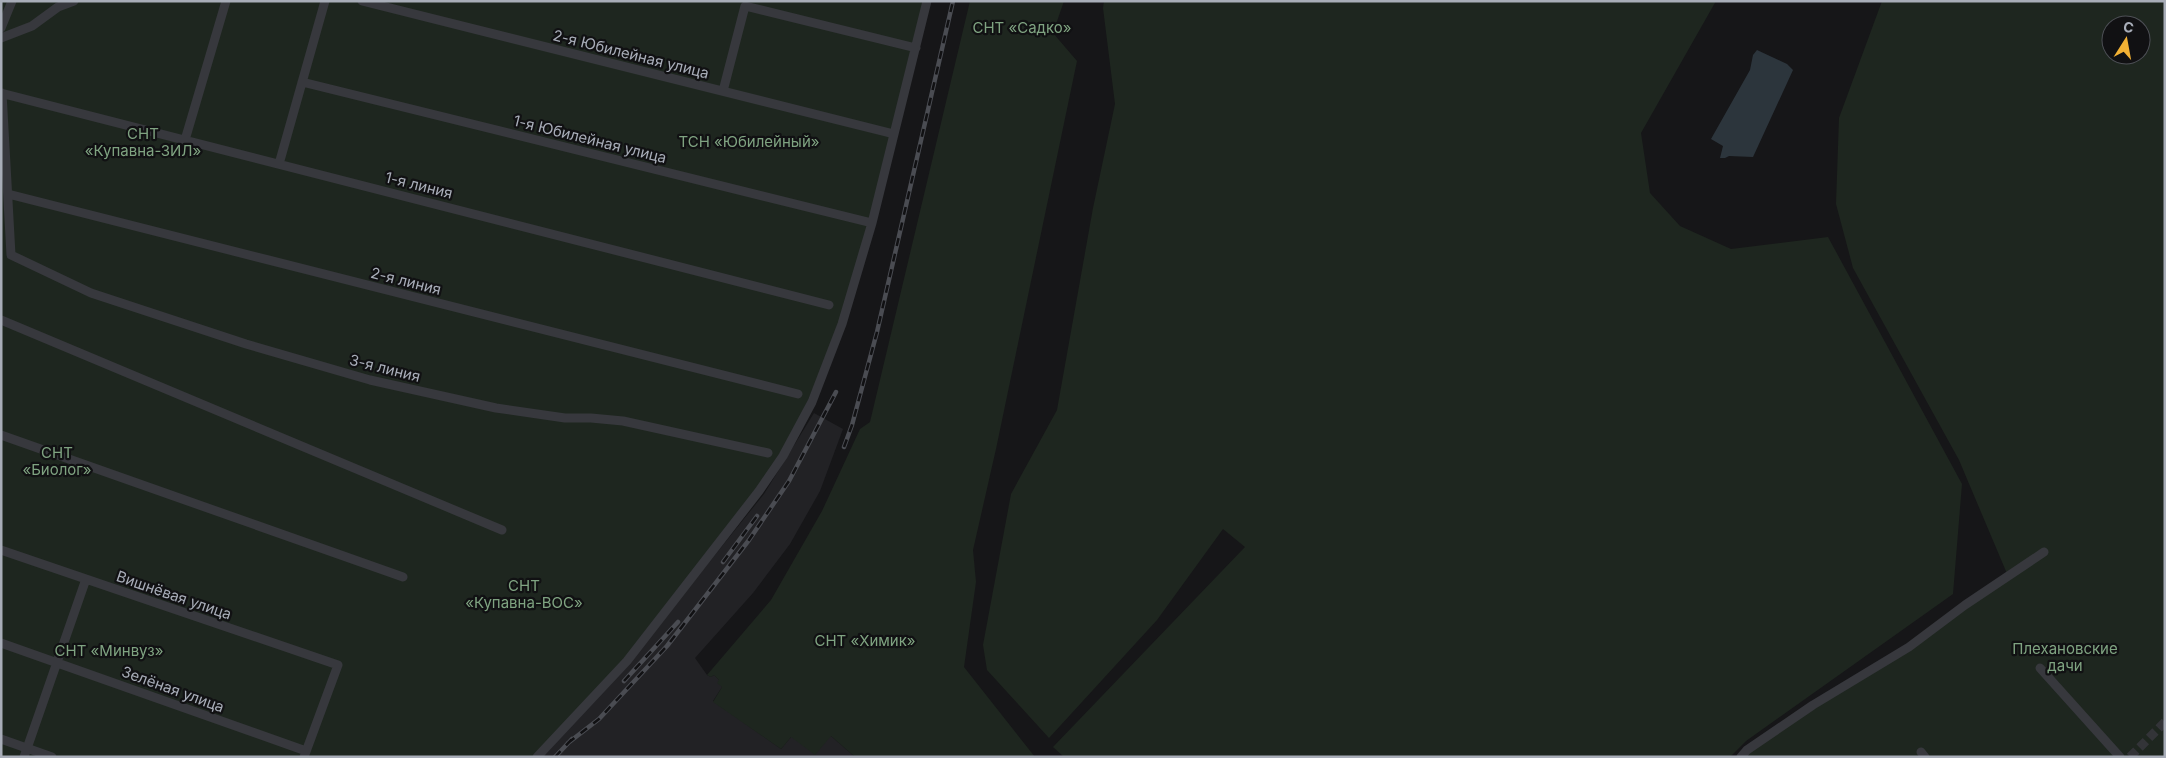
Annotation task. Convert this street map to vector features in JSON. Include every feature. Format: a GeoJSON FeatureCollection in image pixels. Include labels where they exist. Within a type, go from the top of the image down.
{"type":"FeatureCollection","features":[{"type":"Feature","properties":{"kind":"street"},"geometry":{"type":"LineString","coordinates":[[1,38],[32,26],[58,7],[74,1]]}},
{"type":"Feature","properties":{"kind":"street"},"geometry":{"type":"LineString","coordinates":[[184,140],[226,1]]}},
{"type":"Feature","properties":{"kind":"street"},"geometry":{"type":"LineString","coordinates":[[279,164],[325,1]]}},
{"type":"Feature","properties":{"kind":"street","name":"2-я Юбилейная улица"},"geometry":{"type":"LineString","coordinates":[[362,1],[894,134]]}},
{"type":"Feature","properties":{"kind":"street"},"geometry":{"type":"LineString","coordinates":[[537,757],[627,661],[759,491],[783,456],[812,402],[842,324],[872,223],[927,1]]}},
{"type":"Feature","properties":{"kind":"street"},"geometry":{"type":"LineString","coordinates":[[1,7],[12,2]]}},
{"type":"Feature","properties":{"kind":"street"},"geometry":{"type":"LineString","coordinates":[[1,28],[12,2]]}},
{"type":"Feature","properties":{"kind":"street"},"geometry":{"type":"LineString","coordinates":[[723,91],[744,6],[916,48]]}},
{"type":"Feature","properties":{"kind":"street","name":"1-я Юбилейная улица"},"geometry":{"type":"LineString","coordinates":[[302,82],[872,223]]}},
{"type":"Feature","properties":{"kind":"street"},"geometry":{"type":"LineString","coordinates":[[2,93],[8,194]]}},
{"type":"Feature","properties":{"kind":"street","name":"1-я линия"},"geometry":{"type":"LineString","coordinates":[[2,93],[829,305]]}},
{"type":"Feature","properties":{"kind":"street","name":"3-я линия"},"geometry":{"type":"LineString","coordinates":[[8,194],[11,255],[91,293],[246,344],[370,380],[496,408],[565,418],[623,421],[768,453]]}},
{"type":"Feature","properties":{"kind":"street","name":"2-я линия"},"geometry":{"type":"LineString","coordinates":[[8,194],[798,394]]}},
{"type":"Feature","properties":{"kind":"street"},"geometry":{"type":"LineString","coordinates":[[1,320],[502,530]]}},
{"type":"Feature","properties":{"kind":"street"},"geometry":{"type":"LineString","coordinates":[[1,434],[403,577]]}},
{"type":"Feature","properties":{"kind":"street","name":"Вишнёвая улица"},"geometry":{"type":"LineString","coordinates":[[1,550],[338,665],[305,754]]}},
{"type":"Feature","properties":{"kind":"street"},"geometry":{"type":"LineString","coordinates":[[1741,757],[1747,750],[1813,705],[1909,647],[1965,605],[2044,552]]}},
{"type":"Feature","properties":{"kind":"street"},"geometry":{"type":"LineString","coordinates":[[26,752],[86,579]]}},
{"type":"Feature","properties":{"kind":"street","name":"Зелёная улица"},"geometry":{"type":"LineString","coordinates":[[1,643],[305,754]]}},
{"type":"Feature","properties":{"kind":"street"},"geometry":{"type":"LineString","coordinates":[[2040,668],[2120,757]]}},
{"type":"Feature","properties":{"kind":"street"},"geometry":{"type":"LineString","coordinates":[[1,739],[26,752],[52,757]]}},
{"type":"Feature","properties":{"kind":"shaded area"},"geometry":{"type":"Polygon","coordinates":[[[1757,50],[1787,64],[1793,70],[1753,157],[1729,156],[1720,158],[1723,146],[1711,139],[1750,70],[1753,55],[1757,50]]]}},
{"type":"Feature","properties":{"kind":"shaded area"},"geometry":{"type":"Polygon","coordinates":[[[814,413],[843,429],[820,491],[790,544],[753,593],[695,658],[707,675],[711,677],[714,675],[722,687],[713,701],[781,749],[791,737],[831,736],[855,757],[540,757],[620,673],[764,494],[814,413]]]}},
{"type":"Feature","properties":{"kind":"green space"},"geometry":{"type":"Polygon","coordinates":[[[1,1],[927,1],[842,324],[783,456],[627,661],[537,757],[1,757],[1,1]]]}},
{"type":"Feature","properties":{"kind":"green space"},"geometry":{"type":"Polygon","coordinates":[[[970,1],[1064,1],[1053,33],[1077,61],[973,550],[976,582],[964,667],[1035,757],[855,757],[831,736],[815,755],[791,737],[781,749],[713,702],[722,687],[717,683],[719,680],[714,675],[711,677],[707,675],[771,600],[822,511],[860,429],[870,422],[970,1]]]}},
{"type":"Feature","properties":{"kind":"green space"},"geometry":{"type":"Polygon","coordinates":[[[1104,1],[1716,1],[1641,133],[1650,193],[1680,226],[1731,249],[1828,237],[1962,484],[1953,594],[1746,741],[1730,757],[1064,757],[1053,747],[1245,547],[1223,529],[1157,620],[1049,738],[987,670],[983,645],[1011,494],[1057,410],[1093,208],[1115,104],[1103,8],[1104,1]]]}},
{"type":"Feature","properties":{"kind":"green space","name":"Плехановские дачи"},"geometry":{"type":"Polygon","coordinates":[[[1882,1],[2165,1],[2165,757],[1741,757],[1909,647],[2008,576],[1959,460],[1853,268],[1836,204],[1839,118],[1882,1]]]}},
{"type":"Feature","properties":{"kind":"tunnel"},"geometry":{"type":"LineString","coordinates":[[2130,757],[2165,722]]}},
{"type":"Feature","properties":{"kind":"railway"},"geometry":{"type":"LineString","coordinates":[[844,447],[852,425],[877,332],[953,1]]}},
{"type":"Feature","properties":{"kind":"railway"},"geometry":{"type":"LineString","coordinates":[[568,743],[599,719],[667,646],[749,540],[789,481],[836,392]]}},
{"type":"Feature","properties":{"kind":"railway"},"geometry":{"type":"LineString","coordinates":[[723,562],[757,516]]}},
{"type":"Feature","properties":{"kind":"railway"},"geometry":{"type":"LineString","coordinates":[[624,681],[678,622]]}},
{"type":"Feature","properties":{"kind":"railway"},"geometry":{"type":"LineString","coordinates":[[555,757],[572,739]]}},
{"type":"Feature","properties":{"kind":"park label","name":"СНТ «Садко»"},"geometry":{"type":"Point","coordinates":[1022,27]}},
{"type":"Feature","properties":{"kind":"park label","name":"ТСН «Юбилейный»"},"geometry":{"type":"Point","coordinates":[749,141]}},
{"type":"Feature","properties":{"kind":"park label","name":"СНТ «Купавна-ЗИЛ»"},"geometry":{"type":"Point","coordinates":[143,142]}},
{"type":"Feature","properties":{"kind":"park label","name":"СНТ «Биолог»"},"geometry":{"type":"Point","coordinates":[57,460]}},
{"type":"Feature","properties":{"kind":"park label","name":"СНТ «Купавна-ВОС»"},"geometry":{"type":"Point","coordinates":[524,594]}},
{"type":"Feature","properties":{"kind":"park label","name":"СНТ «Химик»"},"geometry":{"type":"Point","coordinates":[865,640]}},
{"type":"Feature","properties":{"kind":"park label","name":"СНТ «Минвуз»"},"geometry":{"type":"Point","coordinates":[109,650]}}]}
